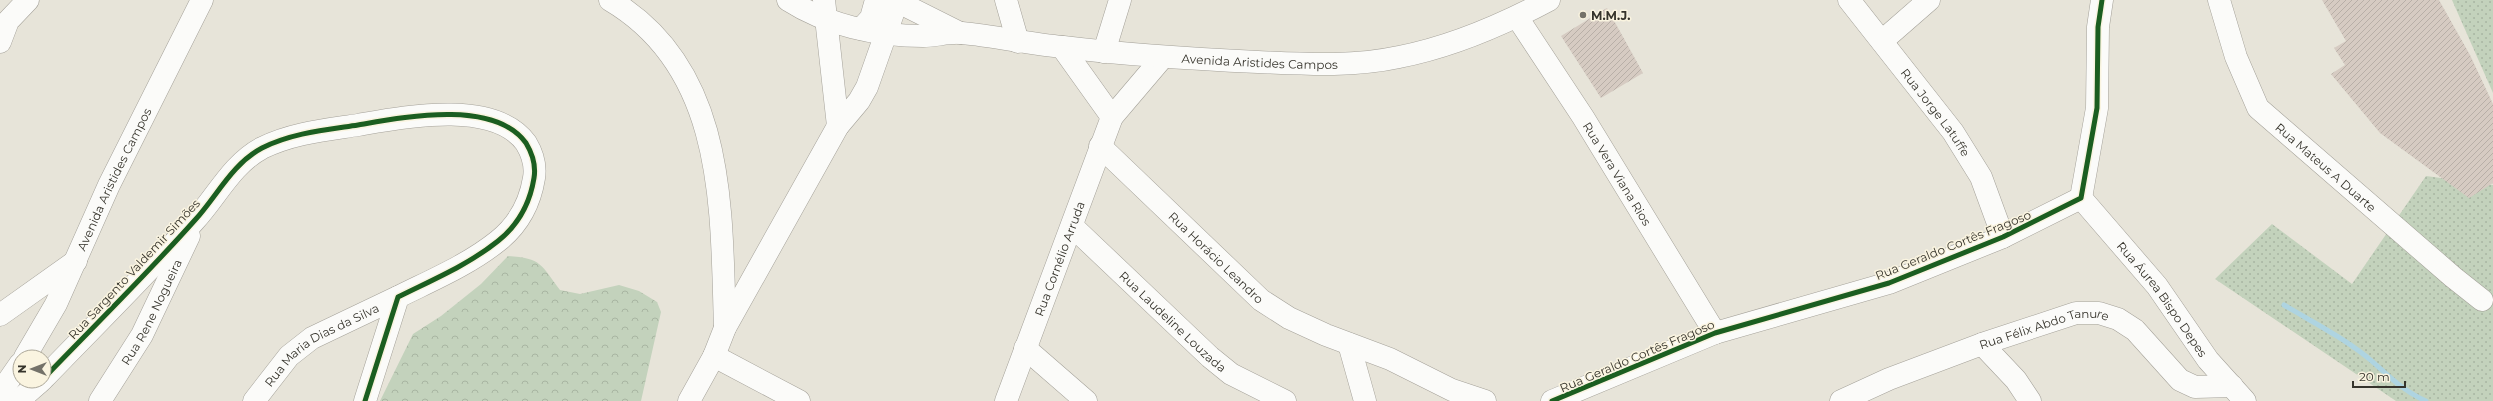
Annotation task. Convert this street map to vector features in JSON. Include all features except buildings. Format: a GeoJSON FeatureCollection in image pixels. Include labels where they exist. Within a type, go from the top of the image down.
{"type":"FeatureCollection","features":[{"type":"Feature","properties":{"kind":"main road"},"geometry":{"type":"LineString","coordinates":[[0,42],[4,16],[28,0]]}},
{"type":"Feature","properties":{"kind":"main road","name":"Avenida Aristides Campos"},"geometry":{"type":"LineString","coordinates":[[30,349],[56,304],[109,184],[202,0]]}},
{"type":"Feature","properties":{"kind":"main road"},"geometry":{"type":"LineString","coordinates":[[610,0],[630,12],[659,38],[682,72],[700,110],[714,163],[721,201],[725,328]]}},
{"type":"Feature","properties":{"kind":"main road","name":"Avenida Aristides Campos"},"geometry":{"type":"LineString","coordinates":[[788,0],[825,10],[861,29],[920,36],[960,33],[1018,42],[1163,57],[1316,65],[1362,62],[1406,55],[1451,42],[1517,17],[1548,0]]}},
{"type":"Feature","properties":{"kind":"main road"},"geometry":{"type":"LineString","coordinates":[[1006,0],[1018,42]]}},
{"type":"Feature","properties":{"kind":"main road","name":"Rua Jorge Latuffe"},"geometry":{"type":"LineString","coordinates":[[1849,0],[1953,132],[1981,177],[2003,237]]}},
{"type":"Feature","properties":{"kind":"main road"},"geometry":{"type":"LineString","coordinates":[[1882,41],[1929,0]]}},
{"type":"Feature","properties":{"kind":"main road"},"geometry":{"type":"LineString","coordinates":[[2081,198],[2097,108],[2098,27],[2102,0]]}},
{"type":"Feature","properties":{"kind":"main road","name":"Rua Mateus A Duarte"},"geometry":{"type":"LineString","coordinates":[[2219,0],[2236,57],[2258,108],[2482,300]]}},
{"type":"Feature","properties":{"kind":"main road"},"geometry":{"type":"LineString","coordinates":[[861,29],[889,1]]}},
{"type":"Feature","properties":{"kind":"main road"},"geometry":{"type":"LineString","coordinates":[[688,401],[714,356],[725,328],[838,126],[859,101],[867,87],[888,32],[889,1]]}},
{"type":"Feature","properties":{"kind":"main road","name":"Avenida Aristides Campos"},"geometry":{"type":"LineString","coordinates":[[889,1],[960,33]]}},
{"type":"Feature","properties":{"kind":"main road"},"geometry":{"type":"LineString","coordinates":[[1104,52],[1117,4]]}},
{"type":"Feature","properties":{"kind":"main road"},"geometry":{"type":"LineString","coordinates":[[825,10],[838,126]]}},
{"type":"Feature","properties":{"kind":"main road","name":"Rua Vera Viana Rios"},"geometry":{"type":"LineString","coordinates":[[1517,17],[1583,117],[1715,333]]}},
{"type":"Feature","properties":{"kind":"main road"},"geometry":{"type":"LineString","coordinates":[[1062,47],[1112,117]]}},
{"type":"Feature","properties":{"kind":"main road","name":"Rua Cornélio Arruda"},"geometry":{"type":"LineString","coordinates":[[1006,401],[1112,117],[1163,57]]}},
{"type":"Feature","properties":{"kind":"main road","name":"Rua Sargento Valdemir Simões"},"geometry":{"type":"LineString","coordinates":[[52,370],[197,219],[237,167],[260,149],[288,136],[402,118],[472,115],[500,122],[518,133],[532,152],[535,174],[531,193],[521,216],[499,240],[459,267],[398,297]]}},
{"type":"Feature","properties":{"kind":"main road","name":"Rua Horácio Leandro"},"geometry":{"type":"LineString","coordinates":[[1100,146],[1261,300],[1289,318],[1349,344]]}},
{"type":"Feature","properties":{"kind":"main road","name":"Rua Geraldo Cortês Fragoso"},"geometry":{"type":"LineString","coordinates":[[1552,401],[1715,333],[1889,284],[2003,237],[2081,198]]}},
{"type":"Feature","properties":{"kind":"main road","name":"Rua Áurea Bispo Depes"},"geometry":{"type":"LineString","coordinates":[[2081,198],[2157,286],[2208,360],[2238,394]]}},
{"type":"Feature","properties":{"kind":"main road","name":"Rua Rene Nogueira"},"geometry":{"type":"LineString","coordinates":[[100,401],[142,335],[197,219]]}},
{"type":"Feature","properties":{"kind":"main road","name":"Rua Laudeline Louzada"},"geometry":{"type":"LineString","coordinates":[[1072,226],[1210,357],[1231,374],[1285,401]]}},
{"type":"Feature","properties":{"kind":"main road"},"geometry":{"type":"LineString","coordinates":[[0,315],[76,261]]}},
{"type":"Feature","properties":{"kind":"main road"},"geometry":{"type":"LineString","coordinates":[[365,401],[398,297]]}},
{"type":"Feature","properties":{"kind":"main road","name":"Rua Maria Dias da Silva"},"geometry":{"type":"LineString","coordinates":[[254,401],[289,356],[312,338],[398,297]]}},
{"type":"Feature","properties":{"kind":"main road","name":"Rua Félix Abdo Tanure"},"geometry":{"type":"LineString","coordinates":[[1841,401],[1889,379],[1982,344],[2076,313],[2099,313],[2118,319],[2135,330],[2180,380],[2195,387],[2238,394]]}},
{"type":"Feature","properties":{"kind":"main road"},"geometry":{"type":"LineString","coordinates":[[1349,344],[1365,401]]}},
{"type":"Feature","properties":{"kind":"main road"},"geometry":{"type":"LineString","coordinates":[[1349,344],[1390,359],[1452,390],[1486,401]]}},
{"type":"Feature","properties":{"kind":"main road"},"geometry":{"type":"LineString","coordinates":[[1982,344],[2016,380],[2030,401]]}},
{"type":"Feature","properties":{"kind":"main road"},"geometry":{"type":"LineString","coordinates":[[1025,348],[1086,401]]}},
{"type":"Feature","properties":{"kind":"main road"},"geometry":{"type":"LineString","coordinates":[[714,356],[799,401]]}},
{"type":"Feature","properties":{"kind":"main road"},"geometry":{"type":"LineString","coordinates":[[0,393],[12,376]]}},
{"type":"Feature","properties":{"kind":"main road"},"geometry":{"type":"LineString","coordinates":[[18,401],[32,389]]}},
{"type":"Feature","properties":{"kind":"green space"},"geometry":{"type":"Polygon","coordinates":[[[2452,0],[2493,0],[2493,93],[2452,0]]]}},
{"type":"Feature","properties":{"kind":"green space"},"geometry":{"type":"Polygon","coordinates":[[[2426,176],[2493,185],[2493,401],[2396,401],[2215,279],[2272,224],[2352,284],[2426,176]]]}},
{"type":"Feature","properties":{"kind":"green space"},"geometry":{"type":"Polygon","coordinates":[[[508,256],[528,259],[540,264],[560,290],[580,294],[619,285],[639,291],[657,302],[661,312],[641,401],[380,401],[413,334],[441,316],[481,284],[508,256]]]}},
{"type":"Feature","properties":{"kind":"waterway"},"geometry":{"type":"LineString","coordinates":[[2284,305],[2353,347],[2405,389],[2426,401]]}},
{"type":"Feature","properties":{"kind":"cycle path"},"geometry":{"type":"LineString","coordinates":[[1552,401],[1715,333],[1889,283],[2003,237],[2081,198],[2097,108],[2098,27],[2102,0]]}},
{"type":"Feature","properties":{"kind":"cycle path"},"geometry":{"type":"LineString","coordinates":[[52,370],[177,240],[203,211],[233,171],[251,155],[262,148],[297,135],[399,118],[447,114],[493,120],[511,129],[526,143],[532,155],[534,173],[530,196],[526,205],[512,228],[486,250],[450,272],[398,297],[365,401]]}},
{"type":"Feature","properties":{"kind":"place","name":"M.M.J."},"geometry":{"type":"Point","coordinates":[1583,15]}}]}
